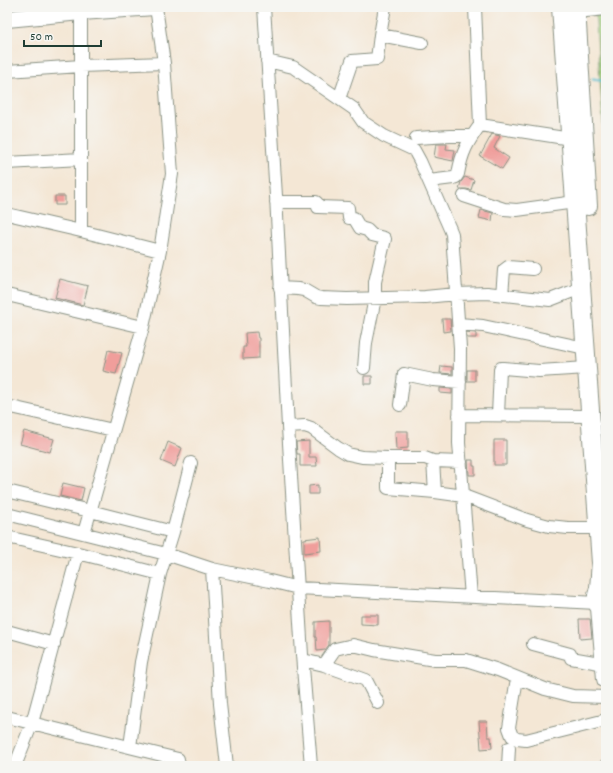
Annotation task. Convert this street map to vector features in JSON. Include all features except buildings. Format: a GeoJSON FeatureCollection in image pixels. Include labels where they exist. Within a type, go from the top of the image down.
{"type":"FeatureCollection","features":[{"type":"Feature","properties":{"kind":"main road"},"geometry":{"type":"LineString","coordinates":[[571,9],[570,139],[601,563],[601,600],[605,672]]}},
{"type":"Feature","properties":{"kind":"main road"},"geometry":{"type":"LineString","coordinates":[[571,9],[590,247],[606,497]]}},
{"type":"Feature","properties":{"kind":"street"},"geometry":{"type":"LineString","coordinates":[[7,8],[15,7]]}},
{"type":"Feature","properties":{"kind":"street"},"geometry":{"type":"LineString","coordinates":[[7,18],[155,7],[164,63],[172,174],[160,251],[143,327],[84,533]]}},
{"type":"Feature","properties":{"kind":"street"},"geometry":{"type":"LineString","coordinates":[[264,7],[288,427],[311,766]]}},
{"type":"Feature","properties":{"kind":"street"},"geometry":{"type":"LineString","coordinates":[[339,99],[352,61],[377,59],[385,7]]}},
{"type":"Feature","properties":{"kind":"street"},"geometry":{"type":"LineString","coordinates":[[429,181],[456,177],[464,150],[480,126],[475,7]]}},
{"type":"Feature","properties":{"kind":"street"},"geometry":{"type":"LineString","coordinates":[[571,9],[606,9]]}},
{"type":"Feature","properties":{"kind":"street"},"geometry":{"type":"LineString","coordinates":[[81,12],[81,231]]}},
{"type":"Feature","properties":{"kind":"street"},"geometry":{"type":"LineString","coordinates":[[380,35],[422,43]]}},
{"type":"Feature","properties":{"kind":"street"},"geometry":{"type":"LineString","coordinates":[[267,61],[293,67],[354,109],[363,122],[384,136],[414,150],[452,234],[459,324],[459,443],[471,597]]}},
{"type":"Feature","properties":{"kind":"street"},"geometry":{"type":"LineString","coordinates":[[7,71],[81,66],[164,63]]}},
{"type":"Feature","properties":{"kind":"street"},"geometry":{"type":"LineString","coordinates":[[480,126],[570,139]]}},
{"type":"Feature","properties":{"kind":"street"},"geometry":{"type":"LineString","coordinates":[[416,138],[472,136]]}},
{"type":"Feature","properties":{"kind":"street"},"geometry":{"type":"LineString","coordinates":[[7,163],[81,159]]}},
{"type":"Feature","properties":{"kind":"street"},"geometry":{"type":"LineString","coordinates":[[464,196],[504,209],[517,210],[575,202]]}},
{"type":"Feature","properties":{"kind":"street"},"geometry":{"type":"LineString","coordinates":[[276,202],[316,202],[318,207],[348,208],[349,218],[354,218],[360,228],[367,230],[372,235],[385,239],[366,343],[364,368]]}},
{"type":"Feature","properties":{"kind":"street"},"geometry":{"type":"LineString","coordinates":[[7,214],[160,251]]}},
{"type":"Feature","properties":{"kind":"street"},"geometry":{"type":"LineString","coordinates":[[502,295],[504,270],[506,268],[533,269]]}},
{"type":"Feature","properties":{"kind":"street"},"geometry":{"type":"LineString","coordinates":[[280,288],[304,290],[316,297],[321,298],[347,299],[425,297],[487,293],[550,300],[581,288]]}},
{"type":"Feature","properties":{"kind":"street"},"geometry":{"type":"LineString","coordinates":[[7,295],[143,327]]}},
{"type":"Feature","properties":{"kind":"street"},"geometry":{"type":"LineString","coordinates":[[459,324],[484,326],[585,348]]}},
{"type":"Feature","properties":{"kind":"street"},"geometry":{"type":"LineString","coordinates":[[498,416],[501,368],[539,371],[587,368]]}},
{"type":"Feature","properties":{"kind":"street"},"geometry":{"type":"LineString","coordinates":[[400,405],[404,374],[433,380],[460,382]]}},
{"type":"Feature","properties":{"kind":"street"},"geometry":{"type":"LineString","coordinates":[[7,406],[113,430]]}},
{"type":"Feature","properties":{"kind":"street"},"geometry":{"type":"LineString","coordinates":[[460,415],[590,416]]}},
{"type":"Feature","properties":{"kind":"street"},"geometry":{"type":"LineString","coordinates":[[288,427],[305,426],[311,428],[348,454],[362,457],[425,458],[433,461],[461,462]]}},
{"type":"Feature","properties":{"kind":"street"},"geometry":{"type":"LineString","coordinates":[[388,458],[388,488],[464,496],[527,520],[549,526],[568,528],[598,528]]}},
{"type":"Feature","properties":{"kind":"street"},"geometry":{"type":"LineString","coordinates":[[433,461],[435,492]]}},
{"type":"Feature","properties":{"kind":"street"},"geometry":{"type":"LineString","coordinates":[[130,747],[141,662],[160,574],[173,532],[191,463]]}},
{"type":"Feature","properties":{"kind":"street"},"geometry":{"type":"LineString","coordinates":[[7,491],[173,532]]}},
{"type":"Feature","properties":{"kind":"street"},"geometry":{"type":"LineString","coordinates":[[7,514],[166,554],[212,569],[298,588],[471,597],[601,600]]}},
{"type":"Feature","properties":{"kind":"street"},"geometry":{"type":"LineString","coordinates":[[7,537],[160,574]]}},
{"type":"Feature","properties":{"kind":"street"},"geometry":{"type":"LineString","coordinates":[[15,766],[32,723],[78,553]]}},
{"type":"Feature","properties":{"kind":"street"},"geometry":{"type":"LineString","coordinates":[[212,569],[220,704],[227,766]]}},
{"type":"Feature","properties":{"kind":"street"},"geometry":{"type":"LineString","coordinates":[[7,631],[54,644]]}},
{"type":"Feature","properties":{"kind":"street"},"geometry":{"type":"LineString","coordinates":[[532,644],[570,654],[571,658],[605,672]]}},
{"type":"Feature","properties":{"kind":"street"},"geometry":{"type":"LineString","coordinates":[[324,665],[336,649],[353,645],[435,660],[466,660],[498,670],[545,689],[573,696],[606,697]]}},
{"type":"Feature","properties":{"kind":"street"},"geometry":{"type":"LineString","coordinates":[[303,660],[324,665],[366,680],[378,703]]}},
{"type":"Feature","properties":{"kind":"street"},"geometry":{"type":"LineString","coordinates":[[517,678],[509,728],[512,736],[517,739],[526,740],[606,720]]}},
{"type":"Feature","properties":{"kind":"street"},"geometry":{"type":"LineString","coordinates":[[7,717],[178,759],[179,766]]}},
{"type":"Feature","properties":{"kind":"street"},"geometry":{"type":"LineString","coordinates":[[508,766],[509,748]]}},
{"type":"Feature","properties":{"kind":"green space"},"geometry":{"type":"Polygon","coordinates":[[[595,7],[606,7],[606,164],[595,7]]]}},
{"type":"Feature","properties":{"kind":"waterway"},"geometry":{"type":"LineString","coordinates":[[593,79],[606,81]]}}]}
